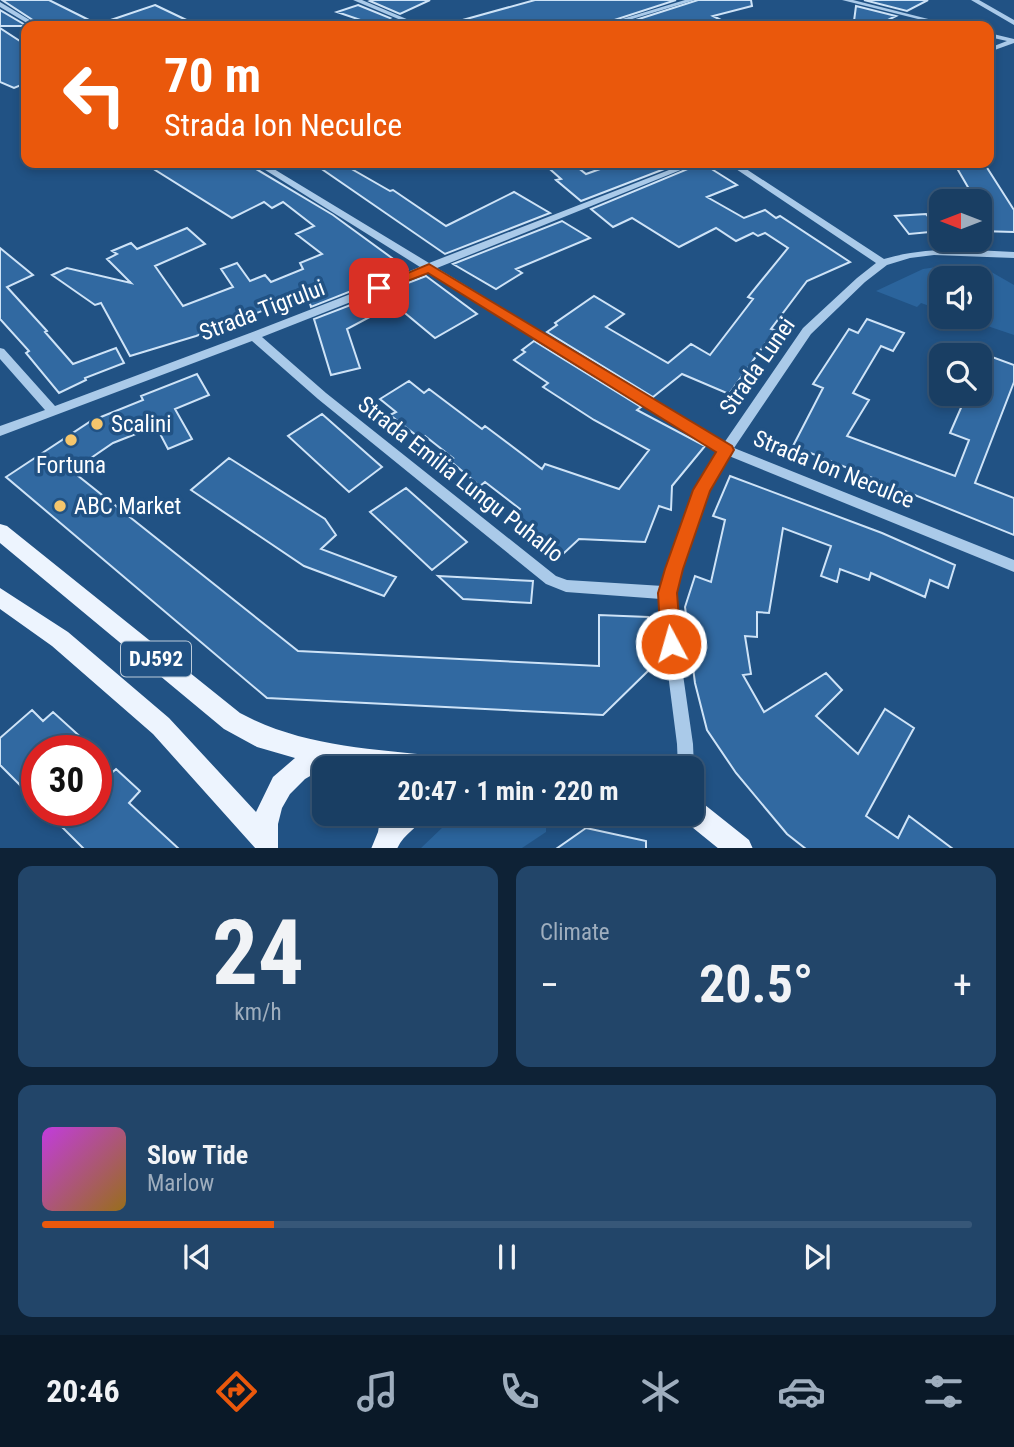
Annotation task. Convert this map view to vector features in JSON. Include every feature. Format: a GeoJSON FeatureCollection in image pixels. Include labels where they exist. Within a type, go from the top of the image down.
{"type":"FeatureCollection","features":[{"type":"Feature","properties":{"kind":"main road","name":"DJ592"},"geometry":{"type":"LineString","coordinates":[[0,532],[232,722],[265,739],[330,755],[350,756]]}},
{"type":"Feature","properties":{"kind":"main road","name":"DJ592"},"geometry":{"type":"LineString","coordinates":[[0,597],[60,639],[161,726],[267,845]]}},
{"type":"Feature","properties":{"kind":"main road","name":"DJ592"},"geometry":{"type":"LineString","coordinates":[[267,845],[266,818],[272,800],[283,783],[304,765],[330,755]]}},
{"type":"Feature","properties":{"kind":"main road"},"geometry":{"type":"LineString","coordinates":[[704,820],[739,848]]}},
{"type":"Feature","properties":{"kind":"street"},"geometry":{"type":"LineString","coordinates":[[356,0],[408,21]]}},
{"type":"Feature","properties":{"kind":"street"},"geometry":{"type":"LineString","coordinates":[[620,21],[692,0]]}},
{"type":"Feature","properties":{"kind":"street"},"geometry":{"type":"LineString","coordinates":[[845,0],[932,21]]}},
{"type":"Feature","properties":{"kind":"street"},"geometry":{"type":"LineString","coordinates":[[974,0],[1014,23]]}},
{"type":"Feature","properties":{"kind":"street"},"geometry":{"type":"LineString","coordinates":[[0,4],[28,21]]}},
{"type":"Feature","properties":{"kind":"street"},"geometry":{"type":"LineString","coordinates":[[994,36],[1014,41]]}},
{"type":"Feature","properties":{"kind":"street"},"geometry":{"type":"LineString","coordinates":[[994,48],[1014,41]]}},
{"type":"Feature","properties":{"kind":"street","name":"Strada Ion Neculce"},"geometry":{"type":"LineString","coordinates":[[266,168],[726,450],[1013,565]]}},
{"type":"Feature","properties":{"kind":"street","name":"Strada Tigrului"},"geometry":{"type":"LineString","coordinates":[[0,431],[254,336],[681,168]]}},
{"type":"Feature","properties":{"kind":"street"},"geometry":{"type":"LineString","coordinates":[[739,168],[883,263]]}},
{"type":"Feature","properties":{"kind":"street","name":"Strada Lunei"},"geometry":{"type":"LineString","coordinates":[[686,756],[668,619],[668,593],[702,490],[726,450],[807,331],[883,263],[909,255],[934,252],[1014,255]]}},
{"type":"Feature","properties":{"kind":"street","name":"Strada Emilia Lungu Puhallo"},"geometry":{"type":"LineString","coordinates":[[254,336],[333,404],[551,580],[566,586],[668,593]]}},
{"type":"Feature","properties":{"kind":"street"},"geometry":{"type":"LineString","coordinates":[[0,352],[53,411]]}},
{"type":"Feature","properties":{"kind":"shaded area"},"geometry":{"type":"Polygon","coordinates":[[[929,268],[929,306],[921,303],[917,307],[876,291],[929,268]]]}},
{"type":"Feature","properties":{"kind":"shaded area"},"geometry":{"type":"Polygon","coordinates":[[[992,272],[1014,285],[1014,335],[992,328],[992,272]]]}},
{"type":"Feature","properties":{"kind":"shaded area"},"geometry":{"type":"Polygon","coordinates":[[[444,826],[546,826],[546,832],[522,848],[421,848],[444,826]]]}},
{"type":"Feature","properties":{"kind":"building"},"geometry":{"type":"Polygon","coordinates":[[[2,0],[49,0],[91,21],[34,21],[2,0]]]}},
{"type":"Feature","properties":{"kind":"building"},"geometry":{"type":"Polygon","coordinates":[[[430,0],[400,14],[370,1],[430,0]]]}},
{"type":"Feature","properties":{"kind":"building"},"geometry":{"type":"Polygon","coordinates":[[[535,0],[676,0],[611,21],[459,21],[535,0]]]}},
{"type":"Feature","properties":{"kind":"building"},"geometry":{"type":"Polygon","coordinates":[[[698,0],[751,0],[752,6],[713,16],[719,19],[710,21],[633,21],[698,0]]]}},
{"type":"Feature","properties":{"kind":"building"},"geometry":{"type":"Polygon","coordinates":[[[864,0],[928,0],[907,11],[864,0]]]}},
{"type":"Feature","properties":{"kind":"building"},"geometry":{"type":"Polygon","coordinates":[[[155,5],[189,21],[108,21],[155,5]]]}},
{"type":"Feature","properties":{"kind":"building"},"geometry":{"type":"Polygon","coordinates":[[[358,5],[390,18],[384,21],[363,21],[337,12],[358,5]]]}},
{"type":"Feature","properties":{"kind":"building"},"geometry":{"type":"Polygon","coordinates":[[[856,6],[896,16],[886,21],[854,21],[856,6]]]}},
{"type":"Feature","properties":{"kind":"building"},"geometry":{"type":"Polygon","coordinates":[[[0,10],[21,22],[21,26],[0,26],[0,10]]]}},
{"type":"Feature","properties":{"kind":"building"},"geometry":{"type":"Polygon","coordinates":[[[0,28],[21,42],[21,85],[14,88],[0,82],[0,28]]]}},
{"type":"Feature","properties":{"kind":"building"},"geometry":{"type":"Polygon","coordinates":[[[152,168],[254,168],[333,215],[407,269],[311,307],[307,294],[196,336],[130,356],[101,303],[95,305],[52,275],[67,268],[131,283],[107,259],[117,254],[112,251],[131,243],[137,249],[187,228],[205,244],[155,266],[183,306],[233,287],[221,269],[237,263],[250,281],[265,275],[271,282],[303,269],[300,263],[322,254],[296,234],[314,226],[283,202],[272,208],[264,202],[232,218],[152,168]]]}},
{"type":"Feature","properties":{"kind":"building"},"geometry":{"type":"Polygon","coordinates":[[[320,168],[350,168],[390,191],[393,190],[446,226],[514,192],[550,213],[445,254],[320,168]]]}},
{"type":"Feature","properties":{"kind":"building"},"geometry":{"type":"Polygon","coordinates":[[[549,168],[578,168],[586,174],[603,168],[667,168],[581,201],[556,180],[561,179],[549,168]]]}},
{"type":"Feature","properties":{"kind":"building"},"geometry":{"type":"Polygon","coordinates":[[[690,168],[710,168],[737,185],[707,197],[744,218],[765,210],[776,218],[780,216],[850,262],[807,281],[771,329],[775,330],[729,394],[682,374],[653,397],[547,332],[557,325],[555,323],[594,296],[624,314],[606,327],[668,363],[691,344],[710,355],[753,299],[748,297],[788,248],[765,233],[758,236],[753,233],[736,241],[716,228],[679,247],[632,218],[613,227],[591,209],[690,168]]]}},
{"type":"Feature","properties":{"kind":"building"},"geometry":{"type":"Polygon","coordinates":[[[957,168],[987,168],[1014,210],[1014,232],[992,231],[992,189],[969,189],[957,168]]]}},
{"type":"Feature","properties":{"kind":"building"},"geometry":{"type":"Polygon","coordinates":[[[926,214],[929,217],[929,232],[909,234],[895,216],[926,214]]]}},
{"type":"Feature","properties":{"kind":"building"},"geometry":{"type":"Polygon","coordinates":[[[562,221],[590,238],[516,269],[522,273],[496,289],[453,264],[562,221]]]}},
{"type":"Feature","properties":{"kind":"building"},"geometry":{"type":"Polygon","coordinates":[[[0,248],[33,275],[7,287],[73,364],[116,348],[124,363],[85,378],[86,380],[59,393],[26,353],[29,351],[0,319],[0,248]]]}},
{"type":"Feature","properties":{"kind":"building"},"geometry":{"type":"Polygon","coordinates":[[[426,276],[477,314],[435,338],[394,304],[347,329],[360,368],[331,375],[314,319],[426,276]]]}},
{"type":"Feature","properties":{"kind":"building"},"geometry":{"type":"Polygon","coordinates":[[[867,319],[904,333],[893,351],[881,346],[853,393],[869,400],[847,436],[955,476],[969,440],[950,433],[962,406],[992,406],[992,357],[1014,365],[1014,382],[975,483],[1014,498],[1014,535],[793,446],[823,388],[813,384],[849,329],[858,333],[867,319]]]}},
{"type":"Feature","properties":{"kind":"building"},"geometry":{"type":"Polygon","coordinates":[[[534,341],[641,407],[637,410],[705,446],[672,486],[671,510],[659,506],[645,542],[579,539],[563,554],[514,519],[520,509],[485,482],[480,486],[449,460],[453,458],[425,436],[421,439],[390,415],[396,412],[380,399],[409,381],[424,393],[429,389],[482,429],[485,426],[542,469],[545,464],[619,489],[649,450],[594,420],[543,387],[548,383],[514,360],[534,341]]]}},
{"type":"Feature","properties":{"kind":"building"},"geometry":{"type":"Polygon","coordinates":[[[197,374],[209,395],[175,409],[192,439],[168,449],[156,426],[113,443],[72,471],[298,651],[599,666],[599,615],[648,617],[652,667],[603,715],[267,698],[6,477],[91,421],[143,400],[141,396],[197,374]]]}},
{"type":"Feature","properties":{"kind":"building"},"geometry":{"type":"Polygon","coordinates":[[[322,414],[382,467],[349,492],[288,436],[322,414]]]}},
{"type":"Feature","properties":{"kind":"building"},"geometry":{"type":"Polygon","coordinates":[[[229,458],[325,519],[336,535],[321,549],[396,577],[384,596],[304,566],[191,490],[229,458]]]}},
{"type":"Feature","properties":{"kind":"building"},"geometry":{"type":"Polygon","coordinates":[[[730,476],[882,533],[955,565],[948,588],[930,580],[925,597],[871,573],[869,580],[840,569],[837,582],[821,576],[831,546],[783,528],[769,613],[757,612],[757,637],[745,636],[751,674],[743,675],[764,712],[826,673],[842,690],[816,716],[858,754],[885,709],[914,728],[866,816],[898,838],[909,816],[952,848],[805,848],[787,834],[736,773],[707,730],[695,683],[685,607],[695,576],[711,582],[725,520],[713,516],[730,476]]]}},
{"type":"Feature","properties":{"kind":"building"},"geometry":{"type":"Polygon","coordinates":[[[406,488],[467,542],[432,570],[370,512],[406,488]]]}},
{"type":"Feature","properties":{"kind":"building"},"geometry":{"type":"Polygon","coordinates":[[[438,576],[533,581],[531,603],[463,599],[438,576]]]}},
{"type":"Feature","properties":{"kind":"building"},"geometry":{"type":"Polygon","coordinates":[[[32,710],[43,721],[53,712],[78,735],[21,735],[21,786],[0,765],[0,738],[32,710]]]}},
{"type":"Feature","properties":{"kind":"building"},"geometry":{"type":"Polygon","coordinates":[[[116,769],[140,791],[129,803],[178,848],[83,848],[61,826],[112,826],[112,773],[116,769]]]}},
{"type":"Feature","properties":{"kind":"building"},"geometry":{"type":"Polygon","coordinates":[[[586,828],[646,841],[646,848],[557,848],[586,828]]]}},
{"type":"Feature","properties":{"kind":"place","name":"Scalini"},"geometry":{"type":"Point","coordinates":[97,424]}},
{"type":"Feature","properties":{"kind":"place","name":"Fortuna"},"geometry":{"type":"Point","coordinates":[71,440]}},
{"type":"Feature","properties":{"kind":"place","name":"ABC Market"},"geometry":{"type":"Point","coordinates":[60,506]}},
{"type":"Feature","properties":{"kind":"route"},"geometry":{"type":"LineString","coordinates":[[379,288],[429,268],[726,450],[702,490],[674,569],[668,593],[671,644]]}}]}
